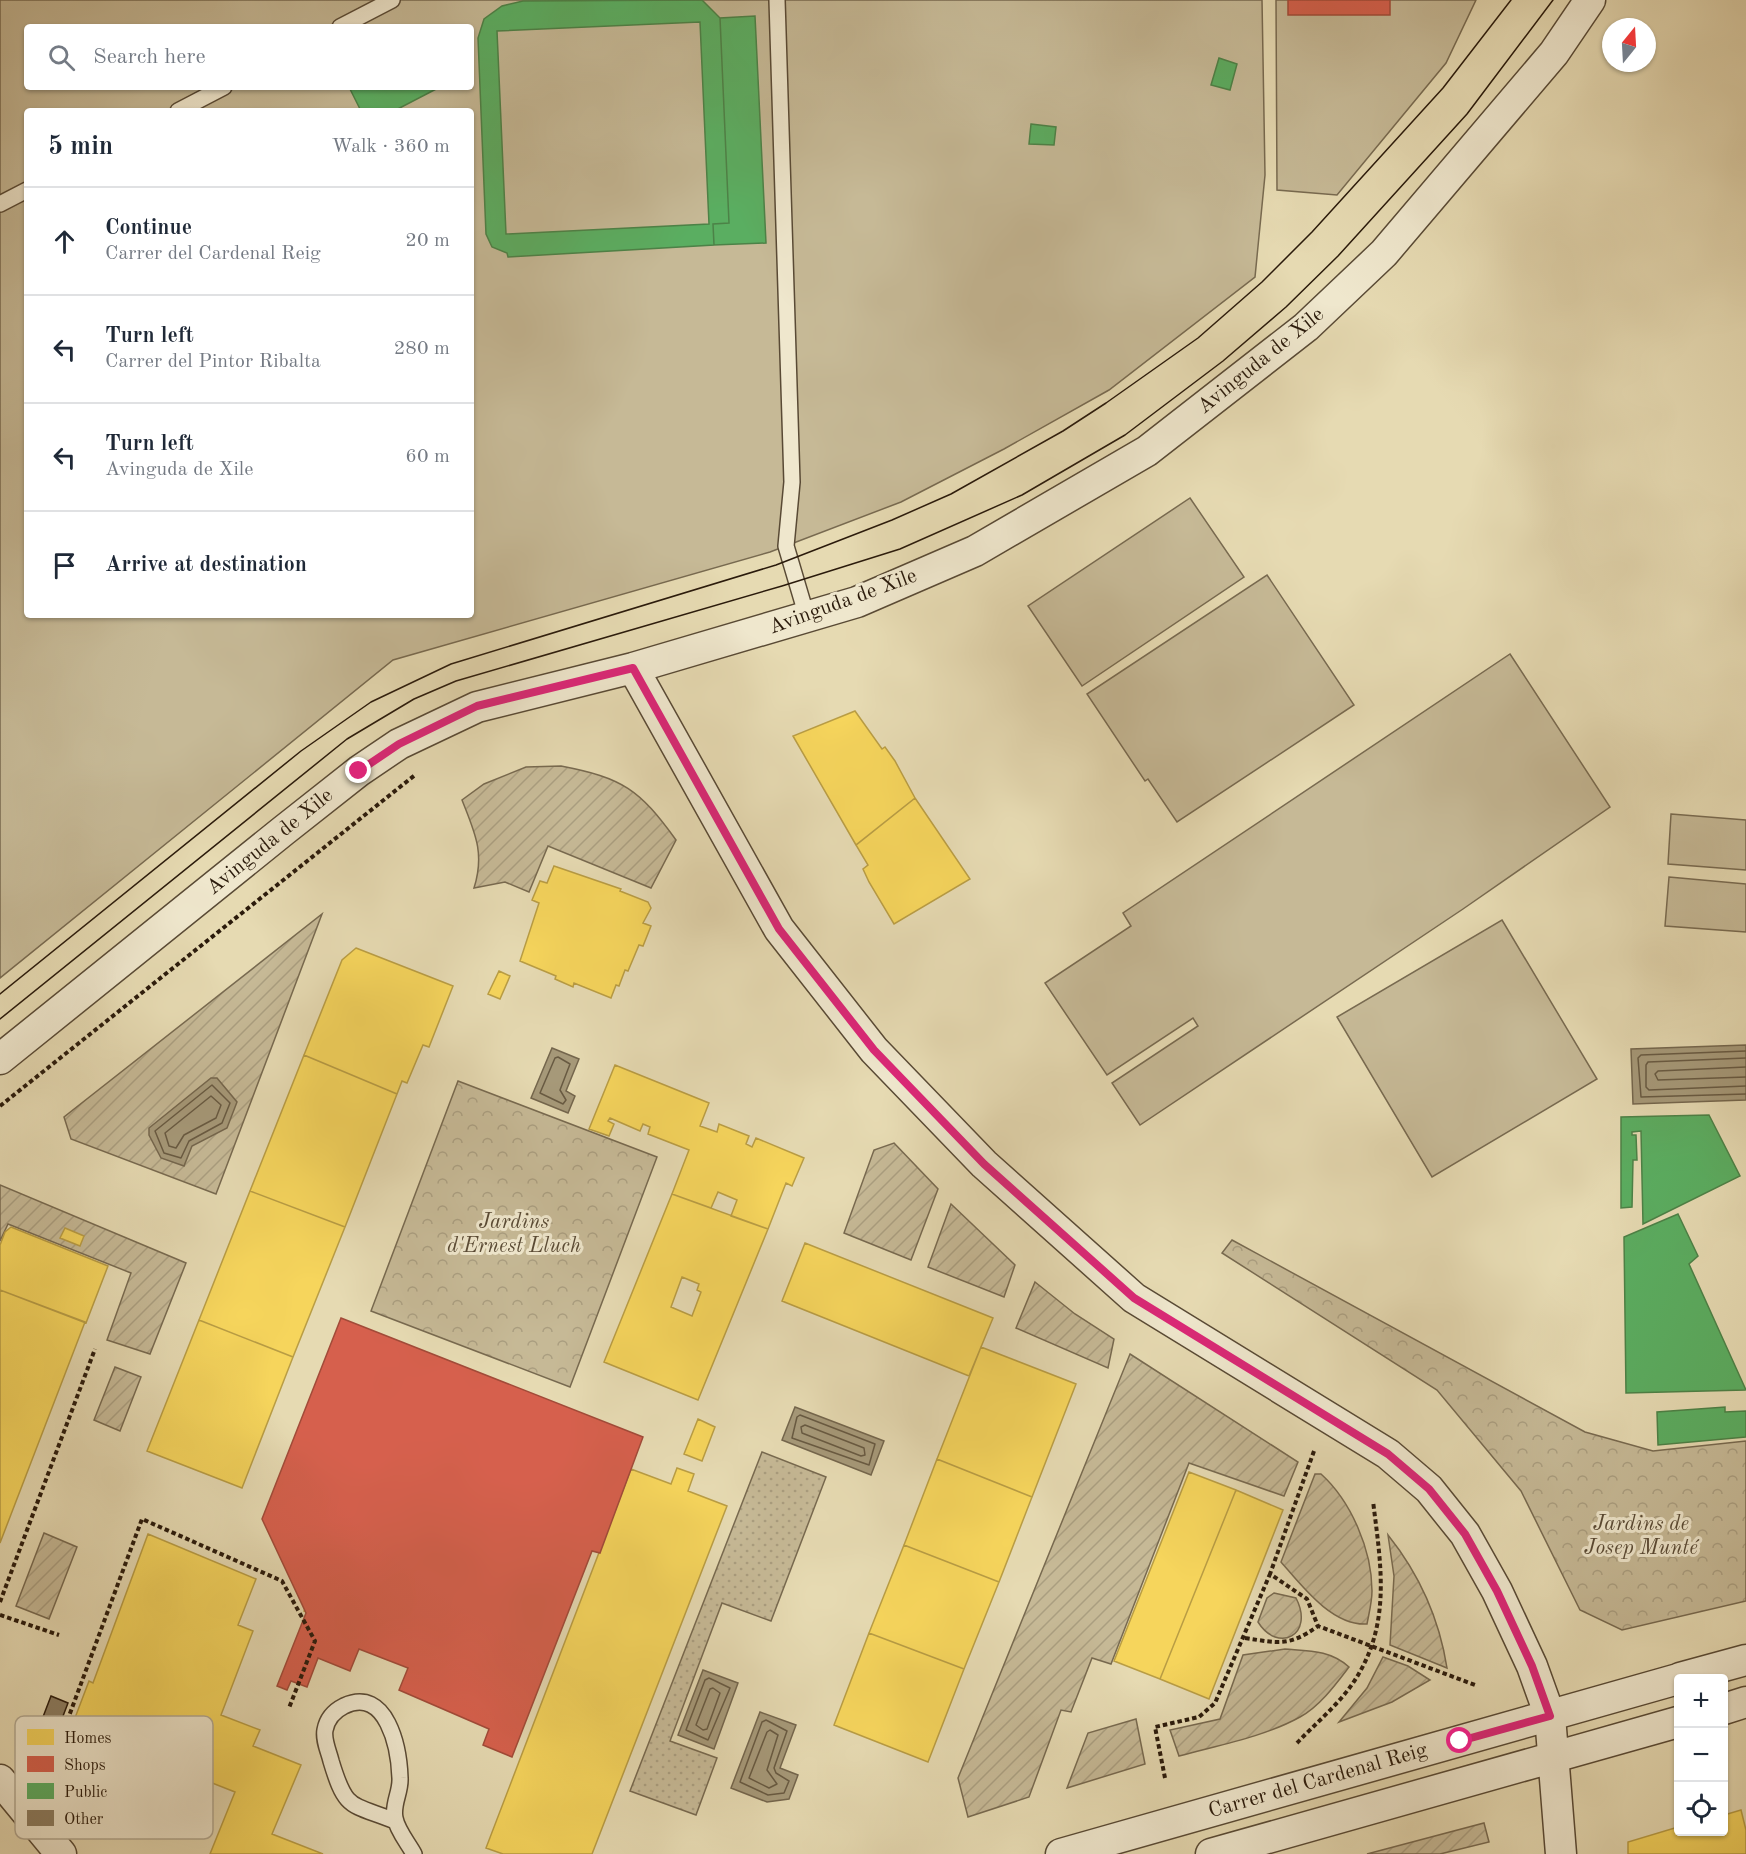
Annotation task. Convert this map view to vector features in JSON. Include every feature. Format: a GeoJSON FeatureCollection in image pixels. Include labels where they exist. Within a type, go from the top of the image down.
{"type":"FeatureCollection","features":[{"type":"Feature","properties":{"kind":"street","name":"Avinguda de Xile"},"geometry":{"type":"LineString","coordinates":[[0,1059],[359,771],[399,744],[477,706],[633,668],[856,602],[975,551],[1147,451],[1306,327],[1392,244],[1554,53],[1590,0]]}},
{"type":"Feature","properties":{"kind":"street"},"geometry":{"type":"LineString","coordinates":[[633,668],[779,929],[874,1050],[984,1164],[1134,1298],[1388,1454],[1429,1489],[1465,1534],[1497,1591],[1532,1666],[1550,1716],[1561,1854]]}},
{"type":"Feature","properties":{"kind":"street","name":"Carrer del Cardenal Reig"},"geometry":{"type":"LineString","coordinates":[[1697,1674],[1746,1660]]}},
{"type":"Feature","properties":{"kind":"street","name":"Carrer del Cardenal Reig"},"geometry":{"type":"LineString","coordinates":[[1061,1854],[1674,1680]]}},
{"type":"Feature","properties":{"kind":"street"},"geometry":{"type":"LineString","coordinates":[[1728,1708],[1746,1702]]}},
{"type":"Feature","properties":{"kind":"street","name":"Carrer del Cardenal Reig"},"geometry":{"type":"LineString","coordinates":[[1211,1854],[1674,1723]]}},
{"type":"Feature","properties":{"kind":"street"},"geometry":{"type":"LineString","coordinates":[[0,1780],[15,1798]]}},
{"type":"Feature","properties":{"kind":"street"},"geometry":{"type":"LineString","coordinates":[[49,1839],[61,1854]]}},
{"type":"Feature","properties":{"kind":"lane"},"geometry":{"type":"LineString","coordinates":[[346,24],[392,0]]}},
{"type":"Feature","properties":{"kind":"lane"},"geometry":{"type":"LineString","coordinates":[[777,0],[792,482],[786,546],[807,617]]}},
{"type":"Feature","properties":{"kind":"lane"},"geometry":{"type":"LineString","coordinates":[[184,108],[218,90]]}},
{"type":"Feature","properties":{"kind":"lane"},"geometry":{"type":"LineString","coordinates":[[0,204],[24,191]]}},
{"type":"Feature","properties":{"kind":"lane"},"geometry":{"type":"LineString","coordinates":[[395,1821],[354,1806],[340,1791],[324,1735],[329,1719],[347,1705],[359,1703],[375,1707],[390,1725],[400,1776],[394,1809],[395,1821],[414,1854]]}},
{"type":"Feature","properties":{"kind":"path"},"geometry":{"type":"LineString","coordinates":[[0,1602],[94,1350]]}},
{"type":"Feature","properties":{"kind":"path"},"geometry":{"type":"LineString","coordinates":[[1165,1778],[1155,1727],[1199,1716],[1215,1703],[1245,1638],[1314,1451]]}},
{"type":"Feature","properties":{"kind":"path"},"geometry":{"type":"LineString","coordinates":[[1297,1743],[1353,1683],[1372,1646],[1382,1602],[1373,1501]]}},
{"type":"Feature","properties":{"kind":"path"},"geometry":{"type":"LineString","coordinates":[[69,1716],[142,1519],[282,1581],[315,1641],[289,1708]]}},
{"type":"Feature","properties":{"kind":"path"},"geometry":{"type":"LineString","coordinates":[[1270,1574],[1307,1599],[1318,1626],[1475,1685]]}},
{"type":"Feature","properties":{"kind":"path"},"geometry":{"type":"LineString","coordinates":[[0,1615],[59,1635]]}},
{"type":"Feature","properties":{"kind":"path"},"geometry":{"type":"LineString","coordinates":[[1245,1638],[1276,1643],[1299,1640],[1318,1626]]}},
{"type":"Feature","properties":{"kind":"green space"},"geometry":{"type":"Polygon","coordinates":[[[0,0],[1262,0],[1265,175],[1255,277],[1109,390],[1004,449],[901,502],[770,552],[393,660],[0,978],[0,0]]]}},
{"type":"Feature","properties":{"kind":"green space"},"geometry":{"type":"Polygon","coordinates":[[[1276,0],[1476,0],[1446,63],[1337,195],[1277,190],[1276,0]]]}},
{"type":"Feature","properties":{"kind":"green space"},"geometry":{"type":"Polygon","coordinates":[[[1190,498],[1244,577],[1082,686],[1028,606],[1190,498]]]}},
{"type":"Feature","properties":{"kind":"green space"},"geometry":{"type":"Polygon","coordinates":[[[1267,575],[1354,705],[1177,822],[1148,779],[1145,781],[1087,694],[1267,575]]]}},
{"type":"Feature","properties":{"kind":"green space"},"geometry":{"type":"Polygon","coordinates":[[[1510,654],[1610,807],[1463,909],[1140,1125],[1112,1083],[1198,1026],[1193,1018],[1107,1075],[1045,983],[1131,926],[1123,913],[1510,654]]]}},
{"type":"Feature","properties":{"kind":"green space"},"geometry":{"type":"Polygon","coordinates":[[[561,766],[600,775],[628,788],[640,797],[676,840],[651,888],[548,846],[529,892],[505,882],[474,888],[479,864],[477,843],[462,800],[484,784],[526,767],[561,766]]]}},
{"type":"Feature","properties":{"kind":"green space"},"geometry":{"type":"Polygon","coordinates":[[[1671,814],[1746,820],[1746,870],[1668,864],[1671,814]]]}},
{"type":"Feature","properties":{"kind":"green space"},"geometry":{"type":"Polygon","coordinates":[[[1669,877],[1746,884],[1746,932],[1665,926],[1669,877]]]}},
{"type":"Feature","properties":{"kind":"green space"},"geometry":{"type":"Polygon","coordinates":[[[322,914],[216,1194],[71,1139],[64,1117],[322,914]]]}},
{"type":"Feature","properties":{"kind":"green space"},"geometry":{"type":"Polygon","coordinates":[[[1502,920],[1597,1079],[1432,1177],[1337,1017],[1502,920]]]}},
{"type":"Feature","properties":{"kind":"green space","name":"Jardins d'Ernest Lluch"},"geometry":{"type":"Polygon","coordinates":[[[458,1081],[657,1157],[570,1387],[371,1311],[458,1081]]]}},
{"type":"Feature","properties":{"kind":"green space"},"geometry":{"type":"Polygon","coordinates":[[[894,1143],[938,1189],[911,1260],[844,1233],[874,1150],[894,1143]]]}},
{"type":"Feature","properties":{"kind":"green space"},"geometry":{"type":"Polygon","coordinates":[[[0,1185],[186,1263],[150,1354],[107,1340],[131,1273],[8,1224],[0,1241],[0,1185]]]}},
{"type":"Feature","properties":{"kind":"green space"},"geometry":{"type":"Polygon","coordinates":[[[951,1204],[1015,1265],[1004,1297],[928,1267],[951,1204]]]}},
{"type":"Feature","properties":{"kind":"green space","name":"Jardins de Josep Munté"},"geometry":{"type":"Polygon","coordinates":[[[1232,1240],[1585,1432],[1653,1451],[1746,1441],[1746,1601],[1622,1630],[1580,1610],[1521,1491],[1437,1390],[1222,1253],[1232,1240]]]}},
{"type":"Feature","properties":{"kind":"green space"},"geometry":{"type":"Polygon","coordinates":[[[1035,1282],[1075,1314],[1114,1339],[1108,1368],[1016,1328],[1035,1282]]]}},
{"type":"Feature","properties":{"kind":"green space"},"geometry":{"type":"Polygon","coordinates":[[[1130,1354],[1298,1462],[1284,1496],[1189,1463],[1111,1664],[1092,1658],[1071,1712],[1061,1710],[1029,1797],[968,1817],[958,1778],[1130,1354]]]}},
{"type":"Feature","properties":{"kind":"green space"},"geometry":{"type":"Polygon","coordinates":[[[115,1367],[141,1377],[120,1431],[94,1420],[115,1367]]]}},
{"type":"Feature","properties":{"kind":"green space"},"geometry":{"type":"Polygon","coordinates":[[[762,1452],[826,1477],[771,1621],[722,1603],[670,1741],[717,1758],[696,1815],[630,1791],[762,1452]]]}},
{"type":"Feature","properties":{"kind":"green space"},"geometry":{"type":"Polygon","coordinates":[[[1315,1474],[1321,1474],[1342,1498],[1364,1543],[1372,1591],[1367,1624],[1354,1623],[1330,1612],[1308,1593],[1281,1562],[1315,1474]]]}},
{"type":"Feature","properties":{"kind":"green space"},"geometry":{"type":"Polygon","coordinates":[[[44,1533],[77,1547],[49,1619],[16,1606],[44,1533]]]}},
{"type":"Feature","properties":{"kind":"green space"},"geometry":{"type":"Polygon","coordinates":[[[1388,1535],[1410,1565],[1427,1597],[1439,1631],[1447,1668],[1390,1645],[1394,1576],[1388,1535]]]}},
{"type":"Feature","properties":{"kind":"green space"},"geometry":{"type":"Polygon","coordinates":[[[1274,1593],[1296,1598],[1301,1611],[1301,1622],[1298,1630],[1292,1636],[1275,1637],[1266,1632],[1258,1622],[1267,1598],[1274,1593]]]}},
{"type":"Feature","properties":{"kind":"green space"},"geometry":{"type":"Polygon","coordinates":[[[1285,1649],[1327,1654],[1349,1667],[1321,1701],[1300,1717],[1272,1730],[1179,1756],[1170,1730],[1220,1719],[1243,1655],[1285,1649]]]}},
{"type":"Feature","properties":{"kind":"green space"},"geometry":{"type":"Polygon","coordinates":[[[1383,1657],[1408,1666],[1430,1680],[1392,1702],[1339,1722],[1367,1688],[1383,1657]]]}},
{"type":"Feature","properties":{"kind":"green space"},"geometry":{"type":"Polygon","coordinates":[[[1136,1719],[1145,1764],[1067,1788],[1088,1733],[1136,1719]]]}},
{"type":"Feature","properties":{"kind":"green space"},"geometry":{"type":"Polygon","coordinates":[[[1484,1823],[1489,1842],[1440,1854],[1367,1854],[1484,1823]]]}},
{"type":"Feature","properties":{"kind":"water"},"geometry":{"type":"Polygon","coordinates":[[[1746,1045],[1746,1100],[1633,1104],[1631,1049],[1746,1045]]]}},
{"type":"Feature","properties":{"kind":"water"},"geometry":{"type":"Polygon","coordinates":[[[552,1048],[579,1059],[566,1091],[575,1096],[568,1113],[531,1098],[552,1048]]]}},
{"type":"Feature","properties":{"kind":"water"},"geometry":{"type":"Polygon","coordinates":[[[211,1078],[217,1078],[237,1102],[227,1128],[192,1146],[184,1166],[161,1158],[149,1135],[149,1128],[211,1078]]]}},
{"type":"Feature","properties":{"kind":"water"},"geometry":{"type":"Polygon","coordinates":[[[795,1407],[884,1441],[871,1475],[782,1440],[795,1407]]]}},
{"type":"Feature","properties":{"kind":"water"},"geometry":{"type":"Polygon","coordinates":[[[703,1670],[738,1683],[714,1749],[678,1735],[703,1670]]]}},
{"type":"Feature","properties":{"kind":"water"},"geometry":{"type":"Polygon","coordinates":[[[760,1712],[796,1725],[780,1768],[798,1775],[789,1799],[767,1802],[731,1788],[760,1712]]]}},
{"type":"Feature","properties":{"kind":"building: Homes"},"geometry":{"type":"Polygon","coordinates":[[[855,711],[882,749],[885,747],[895,761],[915,798],[856,845],[793,736],[855,711]]]}},
{"type":"Feature","properties":{"kind":"building: Homes"},"geometry":{"type":"Polygon","coordinates":[[[915,798],[970,879],[894,924],[869,882],[863,869],[868,865],[856,845],[915,798]]]}},
{"type":"Feature","properties":{"kind":"building: Homes"},"geometry":{"type":"Polygon","coordinates":[[[554,866],[621,889],[620,891],[648,902],[651,908],[643,923],[651,926],[643,946],[639,945],[628,971],[625,970],[611,998],[574,983],[573,987],[555,979],[556,976],[520,961],[539,903],[532,900],[540,881],[547,883],[554,866]]]}},
{"type":"Feature","properties":{"kind":"building: Homes"},"geometry":{"type":"Polygon","coordinates":[[[356,948],[453,986],[429,1047],[423,1045],[407,1083],[402,1081],[397,1094],[304,1055],[342,960],[356,948]]]}},
{"type":"Feature","properties":{"kind":"building: Homes"},"geometry":{"type":"Polygon","coordinates":[[[499,971],[510,976],[500,999],[488,994],[499,971]]]}},
{"type":"Feature","properties":{"kind":"building: Homes"},"geometry":{"type":"Polygon","coordinates":[[[304,1055],[397,1094],[345,1227],[250,1191],[304,1055]]]}},
{"type":"Feature","properties":{"kind":"building: Homes"},"geometry":{"type":"Polygon","coordinates":[[[615,1065],[709,1103],[700,1126],[717,1132],[719,1124],[749,1136],[746,1144],[752,1147],[756,1138],[804,1158],[792,1186],[786,1183],[768,1229],[731,1216],[737,1200],[718,1192],[711,1208],[672,1194],[689,1150],[648,1134],[650,1127],[643,1124],[640,1131],[610,1118],[608,1121],[614,1124],[609,1136],[589,1129],[615,1065]]]}},
{"type":"Feature","properties":{"kind":"building: Homes"},"geometry":{"type":"Polygon","coordinates":[[[250,1191],[345,1227],[293,1357],[199,1320],[250,1191]]]}},
{"type":"Feature","properties":{"kind":"building: Homes"},"geometry":{"type":"Polygon","coordinates":[[[672,1194],[768,1229],[698,1400],[604,1362],[672,1194]],[[682,1277],[671,1307],[692,1316],[701,1292],[697,1290],[699,1284],[682,1277]]]}},
{"type":"Feature","properties":{"kind":"building: Homes"},"geometry":{"type":"Polygon","coordinates":[[[11,1227],[108,1266],[86,1323],[0,1290],[0,1245],[5,1232],[11,1227]]]}},
{"type":"Feature","properties":{"kind":"building: Homes"},"geometry":{"type":"Polygon","coordinates":[[[65,1228],[84,1236],[80,1246],[60,1238],[65,1228]]]}},
{"type":"Feature","properties":{"kind":"building: Homes"},"geometry":{"type":"Polygon","coordinates":[[[805,1243],[993,1318],[969,1376],[782,1301],[805,1243]]]}},
{"type":"Feature","properties":{"kind":"building: Homes"},"geometry":{"type":"Polygon","coordinates":[[[0,1290],[85,1322],[0,1543],[0,1290]]]}},
{"type":"Feature","properties":{"kind":"building: Homes"},"geometry":{"type":"Polygon","coordinates":[[[199,1320],[293,1357],[242,1488],[147,1451],[199,1320]]]}},
{"type":"Feature","properties":{"kind":"building: Homes"},"geometry":{"type":"Polygon","coordinates":[[[981,1347],[1076,1384],[1032,1497],[937,1459],[981,1347]]]}},
{"type":"Feature","properties":{"kind":"building: Homes"},"geometry":{"type":"Polygon","coordinates":[[[698,1419],[715,1427],[702,1461],[684,1454],[698,1419]]]}},
{"type":"Feature","properties":{"kind":"building: Homes"},"geometry":{"type":"Polygon","coordinates":[[[937,1459],[1032,1497],[999,1582],[904,1545],[937,1459]]]}},
{"type":"Feature","properties":{"kind":"building: Homes"},"geometry":{"type":"Polygon","coordinates":[[[677,1468],[694,1474],[688,1491],[727,1506],[592,1854],[503,1854],[486,1848],[631,1469],[671,1484],[677,1468]]]}},
{"type":"Feature","properties":{"kind":"building: Homes"},"geometry":{"type":"Polygon","coordinates":[[[1189,1472],[1236,1490],[1160,1679],[1114,1661],[1189,1472]]]}},
{"type":"Feature","properties":{"kind":"building: Homes"},"geometry":{"type":"Polygon","coordinates":[[[1236,1490],[1283,1510],[1209,1699],[1160,1679],[1236,1490]]]}},
{"type":"Feature","properties":{"kind":"building: Homes"},"geometry":{"type":"Polygon","coordinates":[[[342,1512],[394,1533],[382,1563],[373,1560],[366,1578],[393,1589],[397,1578],[418,1586],[433,1548],[511,1579],[472,1677],[304,1611],[342,1512]],[[416,1592],[407,1614],[453,1632],[463,1610],[416,1592]]]}},
{"type":"Feature","properties":{"kind":"building: Homes"},"geometry":{"type":"Polygon","coordinates":[[[148,1534],[256,1579],[238,1625],[253,1631],[221,1715],[260,1730],[253,1746],[301,1765],[272,1834],[323,1854],[210,1854],[235,1792],[213,1783],[213,1716],[76,1716],[89,1681],[93,1683],[148,1534]]]}},
{"type":"Feature","properties":{"kind":"building: Homes"},"geometry":{"type":"Polygon","coordinates":[[[904,1545],[999,1582],[964,1669],[869,1633],[904,1545]]]}},
{"type":"Feature","properties":{"kind":"building: Homes"},"geometry":{"type":"Polygon","coordinates":[[[869,1633],[964,1669],[928,1762],[834,1725],[869,1633]]]}},
{"type":"Feature","properties":{"kind":"building: Homes"},"geometry":{"type":"Polygon","coordinates":[[[1741,1810],[1746,1830],[1746,1854],[1628,1854],[1628,1842],[1674,1828],[1674,1836],[1728,1836],[1728,1814],[1741,1810]]]}},
{"type":"Feature","properties":{"kind":"building: Shops"},"geometry":{"type":"Polygon","coordinates":[[[1288,0],[1390,0],[1390,15],[1288,15],[1288,0]]]}},
{"type":"Feature","properties":{"kind":"building: Shops"},"geometry":{"type":"Polygon","coordinates":[[[341,1318],[643,1437],[600,1553],[592,1551],[512,1757],[483,1745],[489,1729],[399,1690],[408,1668],[359,1649],[350,1671],[318,1658],[307,1687],[291,1681],[287,1690],[277,1686],[306,1613],[262,1519],[341,1318]]]}},
{"type":"Feature","properties":{"kind":"building: Public"},"geometry":{"type":"Polygon","coordinates":[[[702,0],[720,18],[729,223],[713,224],[714,245],[508,257],[507,253],[492,247],[486,234],[478,38],[484,19],[502,6],[523,1],[702,0]],[[700,22],[497,31],[506,234],[709,224],[700,22]]]}},
{"type":"Feature","properties":{"kind":"building: Public"},"geometry":{"type":"Polygon","coordinates":[[[755,16],[766,243],[714,245],[713,224],[729,223],[720,18],[755,16]]]}},
{"type":"Feature","properties":{"kind":"building: Public"},"geometry":{"type":"Polygon","coordinates":[[[1219,58],[1237,64],[1230,90],[1211,85],[1219,58]]]}},
{"type":"Feature","properties":{"kind":"building: Public"},"geometry":{"type":"Polygon","coordinates":[[[350,90],[434,90],[400,108],[360,108],[350,90]]]}},
{"type":"Feature","properties":{"kind":"building: Public"},"geometry":{"type":"Polygon","coordinates":[[[1031,124],[1056,127],[1054,145],[1029,144],[1031,124]]]}},
{"type":"Feature","properties":{"kind":"building: Public"},"geometry":{"type":"Polygon","coordinates":[[[1709,1115],[1740,1176],[1643,1224],[1641,1131],[1632,1132],[1632,1135],[1636,1135],[1637,1160],[1633,1160],[1632,1207],[1621,1208],[1621,1117],[1709,1115]]]}},
{"type":"Feature","properties":{"kind":"building: Public"},"geometry":{"type":"Polygon","coordinates":[[[1678,1214],[1698,1256],[1689,1264],[1746,1390],[1626,1393],[1624,1237],[1678,1214]]]}},
{"type":"Feature","properties":{"kind":"building: Public"},"geometry":{"type":"Polygon","coordinates":[[[1725,1407],[1725,1412],[1746,1411],[1746,1437],[1658,1445],[1657,1412],[1725,1407]]]}},
{"type":"Feature","properties":{"kind":"building: Other"},"geometry":{"type":"Polygon","coordinates":[[[51,1696],[68,1703],[63,1716],[43,1716],[51,1696]]]}},
{"type":"Feature","properties":{"kind":"tram line"},"geometry":{"type":"LineString","coordinates":[[0,994],[301,751],[371,702],[451,664],[776,565],[892,520],[951,494],[1063,431],[1106,403],[1198,338],[1262,282],[1312,232],[1443,88],[1511,0]]}},
{"type":"Feature","properties":{"kind":"tram line"},"geometry":{"type":"LineString","coordinates":[[0,1019],[347,739],[414,699],[456,681],[782,586],[900,549],[1022,495],[1125,435],[1223,361],[1286,307],[1338,256],[1467,114],[1553,0]]}},
{"type":"Feature","properties":{"kind":"route"},"geometry":{"type":"LineString","coordinates":[[359,771],[399,744],[477,706],[633,668],[779,929],[874,1050],[984,1164],[1134,1298],[1388,1454],[1429,1489],[1465,1534],[1497,1591],[1532,1666],[1550,1716],[1460,1741]]}}]}
